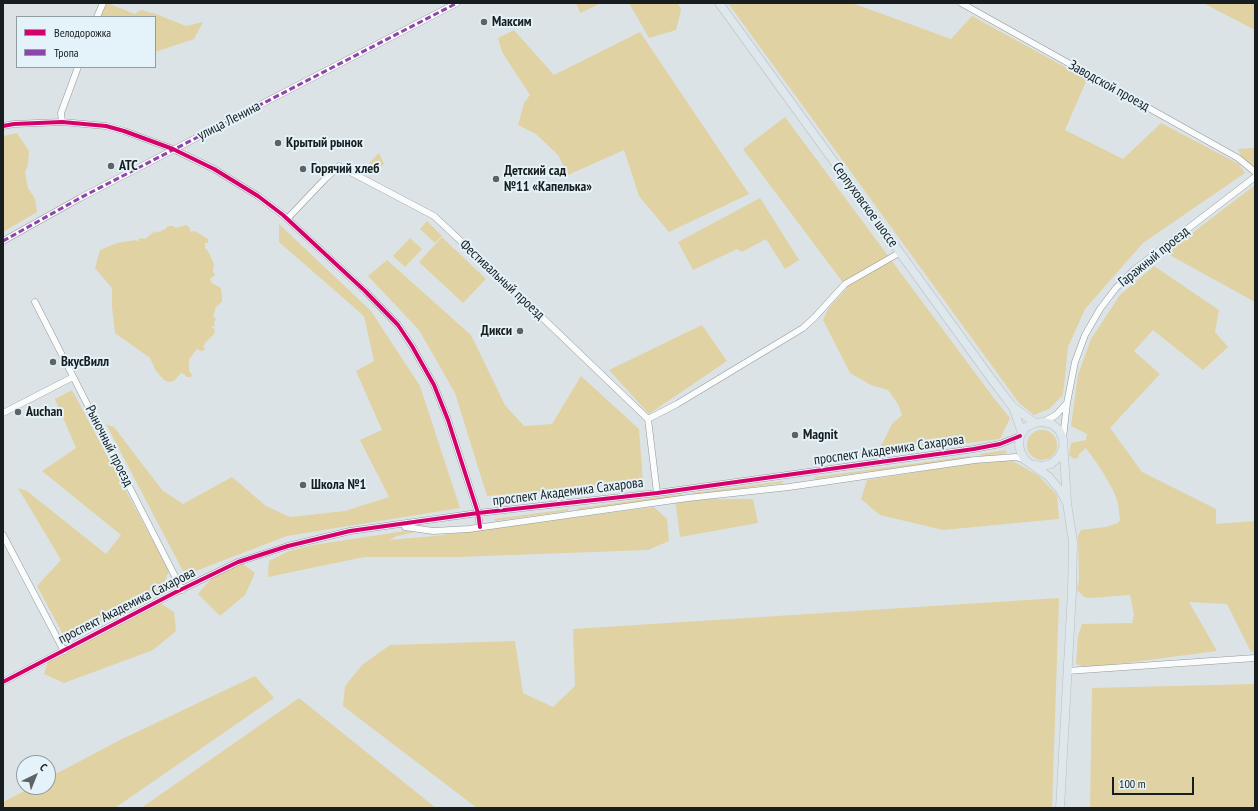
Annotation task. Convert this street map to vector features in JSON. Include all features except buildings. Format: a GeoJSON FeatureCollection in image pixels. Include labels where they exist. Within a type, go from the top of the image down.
{"type":"FeatureCollection","features":[{"type":"Feature","properties":{"kind":"main road","name":"Серпуховское шоссе"},"geometry":{"type":"LineString","coordinates":[[719,3],[899,253],[1012,406]]}},
{"type":"Feature","properties":{"kind":"main road"},"geometry":{"type":"LineString","coordinates":[[1012,406],[1039,422],[1052,424],[1059,430],[1063,443],[1067,503],[1073,542],[1072,592],[1060,808]]}},
{"type":"Feature","properties":{"kind":"main road"},"geometry":{"type":"LineString","coordinates":[[1012,406],[1021,434]]}},
{"type":"Feature","properties":{"kind":"main road"},"geometry":{"type":"LineString","coordinates":[[1039,422],[1026,427],[1021,434],[1019,446],[1021,453],[1025,460],[1035,465],[1052,480],[1060,490],[1067,503]]}},
{"type":"Feature","properties":{"kind":"main road"},"geometry":{"type":"LineString","coordinates":[[1035,465],[1043,466],[1051,464],[1059,457],[1063,443]]}},
{"type":"Feature","properties":{"kind":"street"},"geometry":{"type":"LineString","coordinates":[[97,16],[103,3]]}},
{"type":"Feature","properties":{"kind":"street","name":"улица Ленина"},"geometry":{"type":"LineString","coordinates":[[3,240],[173,149],[457,3]]}},
{"type":"Feature","properties":{"kind":"street","name":"Заводской проезд"},"geometry":{"type":"LineString","coordinates":[[961,3],[1238,158],[1255,172]]}},
{"type":"Feature","properties":{"kind":"street"},"geometry":{"type":"LineString","coordinates":[[62,122],[62,113],[78,68]]}},
{"type":"Feature","properties":{"kind":"street"},"geometry":{"type":"LineString","coordinates":[[3,126],[14,124],[62,122],[106,126],[118,129],[173,149],[214,169],[240,184],[287,219],[365,291],[398,325],[412,346],[434,385],[448,420],[478,513],[480,527]]}},
{"type":"Feature","properties":{"kind":"street","name":"Фестивальный проезд"},"geometry":{"type":"LineString","coordinates":[[287,219],[338,166],[434,216],[648,419]]}},
{"type":"Feature","properties":{"kind":"street","name":"Гаражный проезд"},"geometry":{"type":"LineString","coordinates":[[1063,443],[1067,403],[1075,362],[1085,335],[1100,309],[1116,288],[1134,270],[1255,177]]}},
{"type":"Feature","properties":{"kind":"street"},"geometry":{"type":"LineString","coordinates":[[657,493],[648,419],[677,404],[803,328],[845,284],[899,253]]}},
{"type":"Feature","properties":{"kind":"street","name":"Рыночный проезд"},"geometry":{"type":"LineString","coordinates":[[34,302],[182,590]]}},
{"type":"Feature","properties":{"kind":"street"},"geometry":{"type":"LineString","coordinates":[[3,413],[73,377]]}},
{"type":"Feature","properties":{"kind":"street"},"geometry":{"type":"LineString","coordinates":[[1039,422],[1056,415],[1067,403]]}},
{"type":"Feature","properties":{"kind":"street","name":"проспект Академика Сахарова"},"geometry":{"type":"LineString","coordinates":[[3,682],[238,562],[288,546],[350,531],[478,513],[657,493],[787,476],[974,449],[1000,444],[1021,434]]}},
{"type":"Feature","properties":{"kind":"street"},"geometry":{"type":"LineString","coordinates":[[974,449],[975,460]]}},
{"type":"Feature","properties":{"kind":"street","name":"проспект Академика Сахарова"},"geometry":{"type":"LineString","coordinates":[[398,525],[433,531],[454,531],[975,460],[1016,457],[1025,460]]}},
{"type":"Feature","properties":{"kind":"street"},"geometry":{"type":"LineString","coordinates":[[787,476],[789,486]]}},
{"type":"Feature","properties":{"kind":"street"},"geometry":{"type":"LineString","coordinates":[[686,488],[688,498]]}},
{"type":"Feature","properties":{"kind":"street"},"geometry":{"type":"LineString","coordinates":[[572,502],[573,514]]}},
{"type":"Feature","properties":{"kind":"street"},"geometry":{"type":"LineString","coordinates":[[3,535],[64,651]]}},
{"type":"Feature","properties":{"kind":"street"},"geometry":{"type":"LineString","coordinates":[[1067,670],[1255,658]]}},
{"type":"Feature","properties":{"kind":"shaded area"},"geometry":{"type":"Polygon","coordinates":[[[107,3],[135,14],[141,10],[156,14],[186,26],[203,22],[194,39],[156,52],[156,16],[100,16],[107,3]]]}},
{"type":"Feature","properties":{"kind":"shaded area"},"geometry":{"type":"Polygon","coordinates":[[[576,3],[601,3],[580,13],[576,3]]]}},
{"type":"Feature","properties":{"kind":"shaded area"},"geometry":{"type":"Polygon","coordinates":[[[629,3],[678,3],[681,10],[676,30],[649,38],[629,3]]]}},
{"type":"Feature","properties":{"kind":"shaded area"},"geometry":{"type":"Polygon","coordinates":[[[728,3],[852,3],[951,39],[972,16],[1087,79],[1065,130],[1123,159],[1161,123],[1239,164],[1245,173],[1143,243],[1085,309],[1068,347],[1063,395],[1049,409],[1034,415],[1019,403],[728,3]]]}},
{"type":"Feature","properties":{"kind":"shaded area"},"geometry":{"type":"Polygon","coordinates":[[[1203,3],[1255,3],[1255,30],[1203,3]]]}},
{"type":"Feature","properties":{"kind":"shaded area"},"geometry":{"type":"Polygon","coordinates":[[[514,30],[554,75],[640,32],[749,194],[669,232],[639,196],[624,150],[568,175],[558,155],[536,134],[518,125],[524,103],[530,95],[502,52],[498,38],[514,30]]]}},
{"type":"Feature","properties":{"kind":"shaded area"},"geometry":{"type":"Polygon","coordinates":[[[785,117],[1010,418],[1000,439],[891,452],[881,446],[892,424],[902,415],[898,404],[888,390],[871,385],[850,373],[823,320],[828,309],[847,288],[743,149],[785,117]]]}},
{"type":"Feature","properties":{"kind":"shaded area"},"geometry":{"type":"Polygon","coordinates":[[[17,133],[29,151],[28,164],[25,173],[28,188],[35,199],[37,212],[3,232],[3,136],[17,133]]]}},
{"type":"Feature","properties":{"kind":"shaded area"},"geometry":{"type":"Polygon","coordinates":[[[1255,148],[1255,167],[1243,161],[1238,149],[1255,148]]]}},
{"type":"Feature","properties":{"kind":"shaded area"},"geometry":{"type":"Polygon","coordinates":[[[379,153],[384,164],[377,169],[369,163],[379,153]]]}},
{"type":"Feature","properties":{"kind":"shaded area"},"geometry":{"type":"Polygon","coordinates":[[[1255,185],[1255,302],[1166,253],[1255,185]]]}},
{"type":"Feature","properties":{"kind":"shaded area"},"geometry":{"type":"Polygon","coordinates":[[[760,198],[799,260],[785,269],[766,239],[742,252],[737,249],[693,270],[678,242],[760,198]]]}},
{"type":"Feature","properties":{"kind":"shaded area"},"geometry":{"type":"Polygon","coordinates":[[[427,221],[442,236],[435,243],[420,229],[427,221]]]}},
{"type":"Feature","properties":{"kind":"shaded area"},"geometry":{"type":"Polygon","coordinates":[[[279,224],[371,311],[420,386],[460,508],[287,536],[185,575],[106,424],[114,427],[162,490],[183,504],[232,477],[266,506],[290,517],[345,511],[389,497],[360,440],[382,430],[356,371],[374,361],[364,316],[279,242],[279,224]]]}},
{"type":"Feature","properties":{"kind":"shaded area"},"geometry":{"type":"Polygon","coordinates":[[[186,225],[189,227],[191,232],[195,231],[208,239],[208,243],[205,243],[205,248],[214,264],[213,272],[215,275],[210,279],[212,283],[221,288],[222,302],[216,307],[213,317],[216,318],[214,323],[215,326],[211,326],[215,330],[214,334],[205,343],[203,347],[205,348],[204,350],[201,351],[197,349],[189,359],[189,371],[192,375],[191,377],[187,377],[181,373],[174,381],[169,382],[164,380],[156,371],[150,358],[115,333],[112,307],[112,288],[95,268],[100,250],[117,243],[136,240],[138,242],[139,239],[145,239],[155,231],[155,233],[160,231],[160,233],[162,230],[170,226],[176,228],[186,225]]]}},
{"type":"Feature","properties":{"kind":"shaded area"},"geometry":{"type":"Polygon","coordinates":[[[442,237],[486,279],[463,303],[419,262],[442,237]]]}},
{"type":"Feature","properties":{"kind":"shaded area"},"geometry":{"type":"Polygon","coordinates":[[[410,238],[422,249],[405,267],[393,256],[410,238]]]}},
{"type":"Feature","properties":{"kind":"shaded area"},"geometry":{"type":"Polygon","coordinates":[[[387,260],[471,335],[505,405],[524,426],[552,424],[581,376],[639,429],[643,483],[487,496],[455,393],[419,330],[368,276],[387,260]]]}},
{"type":"Feature","properties":{"kind":"shaded area"},"geometry":{"type":"Polygon","coordinates":[[[1154,266],[1219,310],[1215,332],[1228,347],[1203,370],[1153,330],[1134,351],[1160,374],[1110,428],[1142,472],[1216,509],[1216,524],[1255,521],[1255,652],[1251,652],[1227,604],[1189,602],[1217,651],[1088,668],[1076,664],[1078,636],[1082,624],[1132,623],[1134,615],[1130,595],[1090,598],[1084,597],[1077,590],[1079,580],[1078,536],[1081,530],[1106,527],[1118,523],[1120,520],[1118,503],[1113,490],[1101,469],[1086,448],[1078,455],[1079,457],[1074,459],[1069,455],[1071,443],[1086,440],[1087,434],[1071,426],[1078,375],[1091,339],[1120,295],[1154,266]]]}},
{"type":"Feature","properties":{"kind":"shaded area"},"geometry":{"type":"Polygon","coordinates":[[[702,325],[727,361],[649,414],[609,370],[702,325]]]}},
{"type":"Feature","properties":{"kind":"shaded area"},"geometry":{"type":"Polygon","coordinates":[[[72,390],[169,571],[160,592],[66,640],[37,586],[61,560],[18,488],[27,491],[106,554],[121,535],[42,471],[76,448],[55,399],[72,390]]]}},
{"type":"Feature","properties":{"kind":"shaded area"},"geometry":{"type":"Polygon","coordinates":[[[1042,430],[1048,431],[1056,439],[1056,451],[1048,459],[1042,460],[1036,459],[1028,451],[1027,445],[1028,439],[1036,431],[1042,430]]]}},
{"type":"Feature","properties":{"kind":"shaded area"},"geometry":{"type":"Polygon","coordinates":[[[1006,450],[1007,453],[981,457],[980,454],[1006,450]]]}},
{"type":"Feature","properties":{"kind":"shaded area"},"geometry":{"type":"Polygon","coordinates":[[[970,456],[970,458],[815,479],[815,477],[970,456]]]}},
{"type":"Feature","properties":{"kind":"shaded area"},"geometry":{"type":"Polygon","coordinates":[[[1011,460],[1039,476],[1057,495],[1059,519],[943,530],[880,515],[861,499],[867,480],[981,462],[1011,460]]]}},
{"type":"Feature","properties":{"kind":"shaded area"},"geometry":{"type":"Polygon","coordinates":[[[783,481],[783,483],[692,495],[692,493],[783,481]]]}},
{"type":"Feature","properties":{"kind":"shaded area"},"geometry":{"type":"Polygon","coordinates":[[[682,494],[683,496],[578,510],[578,508],[682,494]]]}},
{"type":"Feature","properties":{"kind":"shaded area"},"geometry":{"type":"Polygon","coordinates":[[[675,499],[753,499],[758,523],[680,537],[675,499]]]}},
{"type":"Feature","properties":{"kind":"shaded area"},"geometry":{"type":"Polygon","coordinates":[[[654,507],[667,519],[669,541],[648,550],[457,557],[364,557],[268,577],[269,561],[289,551],[313,545],[405,531],[415,532],[397,536],[389,540],[435,536],[654,507]]]}},
{"type":"Feature","properties":{"kind":"shaded area"},"geometry":{"type":"Polygon","coordinates":[[[568,509],[568,511],[495,521],[494,519],[568,509]]]}},
{"type":"Feature","properties":{"kind":"shaded area"},"geometry":{"type":"Polygon","coordinates":[[[242,563],[255,573],[245,595],[220,616],[198,594],[217,572],[242,563]]]}},
{"type":"Feature","properties":{"kind":"shaded area"},"geometry":{"type":"Polygon","coordinates":[[[1059,598],[1052,808],[477,808],[343,706],[345,686],[362,665],[390,645],[515,641],[523,693],[553,707],[575,686],[573,629],[1059,598]]]}},
{"type":"Feature","properties":{"kind":"shaded area"},"geometry":{"type":"Polygon","coordinates":[[[160,603],[174,612],[176,631],[153,650],[64,683],[44,674],[48,661],[160,603]]]}},
{"type":"Feature","properties":{"kind":"shaded area"},"geometry":{"type":"Polygon","coordinates":[[[255,676],[274,698],[115,808],[3,808],[3,802],[17,795],[56,795],[56,774],[120,740],[255,676]]]}},
{"type":"Feature","properties":{"kind":"shaded area"},"geometry":{"type":"Polygon","coordinates":[[[1255,684],[1255,808],[1090,808],[1092,688],[1255,684]]]}},
{"type":"Feature","properties":{"kind":"shaded area"},"geometry":{"type":"Polygon","coordinates":[[[299,698],[436,808],[141,808],[299,698]]]}},
{"type":"Feature","properties":{"kind":"marked path"},"geometry":{"type":"LineString","coordinates":[[3,241],[80,198],[457,3]]}},
{"type":"Feature","properties":{"kind":"cycle path"},"geometry":{"type":"LineString","coordinates":[[3,126],[14,124],[62,122],[106,126],[124,131],[173,149],[214,169],[258,196],[283,215],[365,291],[398,325],[412,346],[434,385],[448,420],[478,513],[480,527]]}},
{"type":"Feature","properties":{"kind":"cycle path"},"geometry":{"type":"LineString","coordinates":[[3,682],[176,592],[238,562],[288,546],[350,531],[478,513],[657,493],[974,449],[1000,444],[1020,436]]}},
{"type":"Feature","properties":{"kind":"place","name":"Максим"},"geometry":{"type":"Point","coordinates":[484,22]}},
{"type":"Feature","properties":{"kind":"place","name":"Крытый рынок"},"geometry":{"type":"Point","coordinates":[278,143]}},
{"type":"Feature","properties":{"kind":"place","name":"АТС"},"geometry":{"type":"Point","coordinates":[111,166]}},
{"type":"Feature","properties":{"kind":"place","name":"Горячий хлеб"},"geometry":{"type":"Point","coordinates":[303,169]}},
{"type":"Feature","properties":{"kind":"place","name":"Детский сад №11 «Капелька»"},"geometry":{"type":"Point","coordinates":[496,179]}},
{"type":"Feature","properties":{"kind":"place","name":"Дикси"},"geometry":{"type":"Point","coordinates":[520,331]}},
{"type":"Feature","properties":{"kind":"place","name":"ВкусВилл"},"geometry":{"type":"Point","coordinates":[53,362]}},
{"type":"Feature","properties":{"kind":"place","name":"Auchan"},"geometry":{"type":"Point","coordinates":[18,412]}},
{"type":"Feature","properties":{"kind":"place","name":"Magnit"},"geometry":{"type":"Point","coordinates":[795,435]}},
{"type":"Feature","properties":{"kind":"place","name":"Школа №1"},"geometry":{"type":"Point","coordinates":[303,485]}}]}
